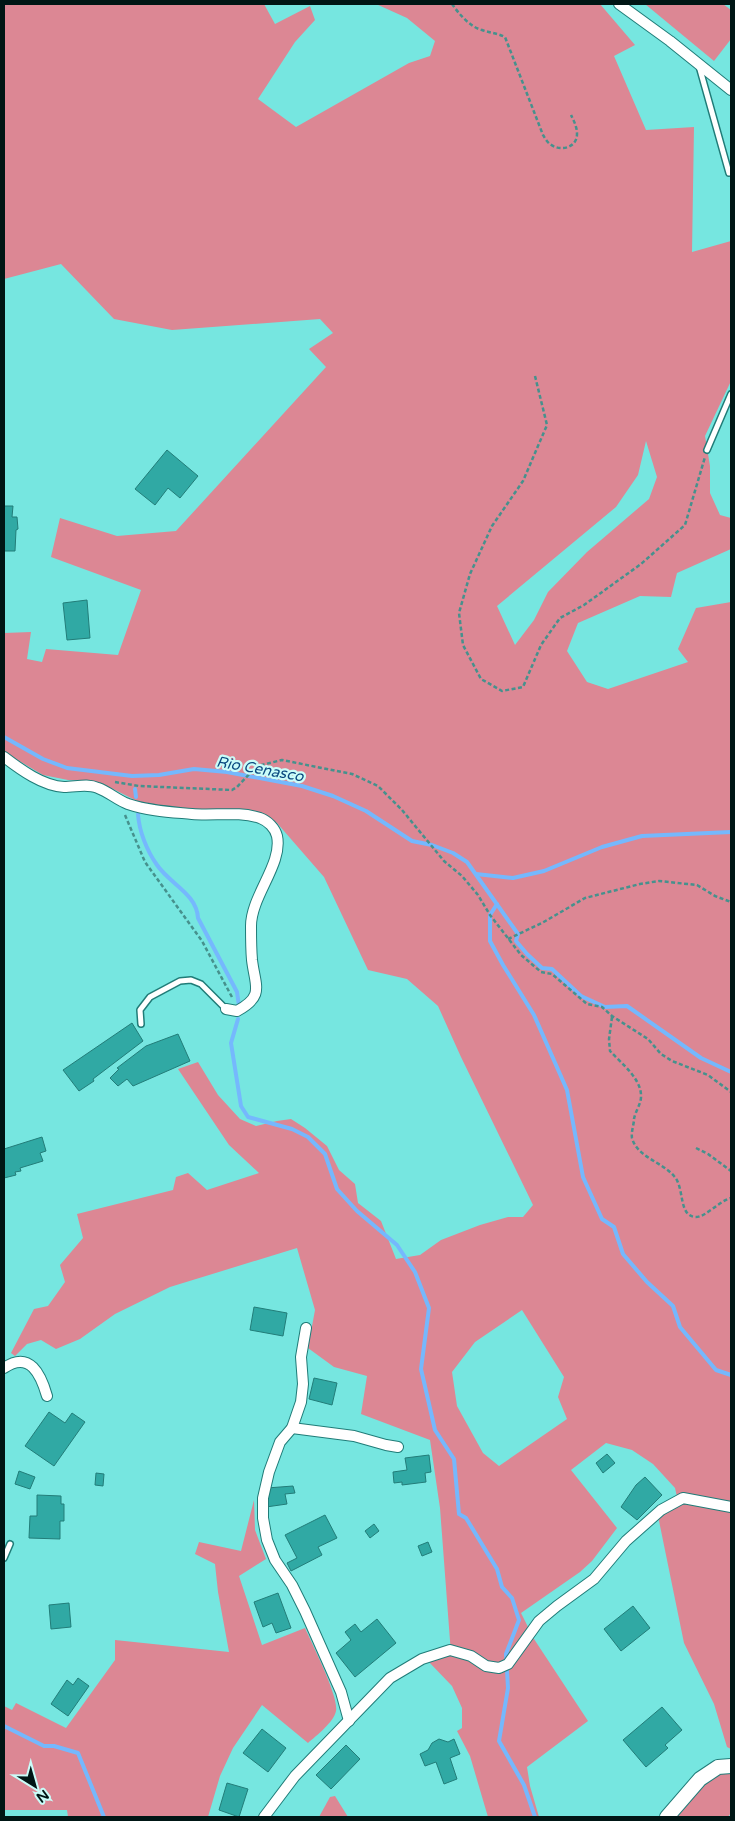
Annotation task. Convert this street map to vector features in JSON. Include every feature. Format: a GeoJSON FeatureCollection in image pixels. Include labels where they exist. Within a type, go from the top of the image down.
{"type":"FeatureCollection","features":[{"type":"Feature","properties":{"kind":"street"},"geometry":{"type":"LineString","coordinates":[[619,4],[670,41],[731,90]]}},
{"type":"Feature","properties":{"kind":"street"},"geometry":{"type":"LineString","coordinates":[[4,758],[45,783],[65,787],[87,785],[98,788],[129,804],[165,811],[210,816],[239,814],[261,818],[270,823],[276,834],[278,844],[275,858],[253,909],[251,922],[252,962],[256,980],[256,994],[248,1005],[237,1011],[229,1009]]}},
{"type":"Feature","properties":{"kind":"street"},"geometry":{"type":"LineString","coordinates":[[306,1328],[301,1357],[303,1384],[301,1402],[292,1428],[280,1442],[270,1472],[263,1498],[263,1518],[267,1540],[275,1560],[292,1585],[305,1611],[341,1692],[349,1721]]}},
{"type":"Feature","properties":{"kind":"street"},"geometry":{"type":"LineString","coordinates":[[4,1368],[21,1361],[29,1364],[37,1370],[47,1396]]}},
{"type":"Feature","properties":{"kind":"street"},"geometry":{"type":"LineString","coordinates":[[292,1428],[354,1436],[398,1447]]}},
{"type":"Feature","properties":{"kind":"street"},"geometry":{"type":"LineString","coordinates":[[264,1817],[295,1776],[390,1678],[422,1659],[450,1650],[471,1656],[486,1666],[503,1666],[539,1621],[594,1578],[626,1541],[661,1510],[683,1498],[731,1507]]}},
{"type":"Feature","properties":{"kind":"street"},"geometry":{"type":"LineString","coordinates":[[667,1817],[700,1779],[718,1767],[731,1766]]}},
{"type":"Feature","properties":{"kind":"lane"},"geometry":{"type":"LineString","coordinates":[[699,66],[729,173]]}},
{"type":"Feature","properties":{"kind":"lane"},"geometry":{"type":"LineString","coordinates":[[707,450],[731,394]]}},
{"type":"Feature","properties":{"kind":"lane"},"geometry":{"type":"LineString","coordinates":[[141,1024],[140,1010],[150,997],[180,981],[191,980],[201,984],[229,1009]]}},
{"type":"Feature","properties":{"kind":"lane"},"geometry":{"type":"LineString","coordinates":[[4,1558],[10,1544]]}},
{"type":"Feature","properties":{"kind":"path"},"geometry":{"type":"LineString","coordinates":[[452,4],[477,29],[505,37],[543,135],[549,144],[558,149],[570,147],[575,142],[577,135],[571,114]]}},
{"type":"Feature","properties":{"kind":"path"},"geometry":{"type":"LineString","coordinates":[[535,376],[547,425],[523,481],[488,534],[470,574],[459,613],[463,645],[481,679],[502,690],[523,687],[540,645],[560,618],[584,605],[641,564],[685,525],[707,450]]}},
{"type":"Feature","properties":{"kind":"path"},"geometry":{"type":"LineString","coordinates":[[108,781],[139,786],[232,790],[257,766],[282,760],[352,774],[378,786],[402,810],[444,861],[462,876],[521,955],[541,972],[552,974],[587,1004],[602,1007],[612,1016],[648,1039],[661,1054],[672,1061],[708,1075],[731,1092]]}},
{"type":"Feature","properties":{"kind":"path"},"geometry":{"type":"LineString","coordinates":[[119,800],[145,862],[202,941],[234,1001],[229,1009]]}},
{"type":"Feature","properties":{"kind":"path"},"geometry":{"type":"LineString","coordinates":[[508,939],[542,923],[585,898],[640,884],[659,881],[697,885],[714,896],[731,902]]}},
{"type":"Feature","properties":{"kind":"path"},"geometry":{"type":"LineString","coordinates":[[612,1016],[609,1039],[610,1051],[634,1075],[641,1097],[635,1113],[632,1137],[639,1150],[674,1176],[681,1187],[684,1211],[688,1215],[697,1217],[722,1201],[731,1198]]}},
{"type":"Feature","properties":{"kind":"path"},"geometry":{"type":"LineString","coordinates":[[696,1148],[708,1154],[731,1171]]}},
{"type":"Feature","properties":{"kind":"shaded area"},"geometry":{"type":"Polygon","coordinates":[[[4,4],[264,4],[275,24],[310,6],[315,20],[295,42],[258,99],[296,127],[409,63],[430,56],[435,41],[407,18],[376,4],[600,4],[635,45],[614,56],[646,130],[694,127],[692,252],[731,241],[731,381],[705,436],[710,466],[710,493],[720,515],[731,518],[731,549],[677,573],[671,597],[640,596],[578,623],[567,651],[587,682],[608,689],[688,662],[678,649],[696,608],[731,602],[731,1749],[727,1747],[714,1704],[684,1643],[658,1516],[679,1506],[675,1488],[653,1464],[632,1450],[606,1443],[571,1470],[617,1528],[592,1561],[580,1572],[521,1613],[534,1639],[588,1721],[527,1767],[530,1786],[539,1817],[488,1817],[470,1756],[457,1731],[462,1728],[462,1708],[452,1686],[428,1661],[451,1654],[440,1508],[430,1440],[361,1414],[367,1376],[334,1367],[308,1348],[315,1310],[297,1248],[170,1287],[115,1314],[80,1339],[56,1349],[41,1340],[27,1344],[15,1356],[11,1353],[34,1309],[48,1306],[65,1282],[60,1265],[83,1238],[77,1214],[173,1190],[176,1177],[188,1173],[207,1190],[259,1173],[229,1145],[178,1069],[198,1062],[218,1095],[240,1119],[256,1126],[291,1119],[327,1146],[339,1170],[355,1184],[358,1203],[381,1221],[396,1259],[420,1255],[441,1240],[480,1225],[508,1217],[523,1217],[533,1205],[438,1006],[407,979],[368,970],[324,877],[277,823],[262,814],[211,813],[143,804],[111,788],[90,781],[68,780],[43,775],[4,752],[4,633],[31,632],[27,659],[42,662],[46,649],[118,655],[141,590],[51,557],[60,518],[117,536],[176,531],[326,367],[309,349],[333,333],[320,319],[172,330],[114,319],[61,264],[4,279],[4,4]],[[646,441],[638,475],[616,507],[497,606],[515,645],[534,620],[548,592],[587,552],[649,499],[657,477],[646,441]],[[522,1310],[475,1342],[452,1372],[457,1406],[483,1453],[499,1466],[567,1419],[558,1397],[564,1377],[522,1310]]]}},
{"type":"Feature","properties":{"kind":"shaded area"},"geometry":{"type":"Polygon","coordinates":[[[645,4],[723,4],[731,10],[731,39],[714,61],[645,4]]]}},
{"type":"Feature","properties":{"kind":"shaded area"},"geometry":{"type":"Polygon","coordinates":[[[254,1500],[255,1530],[266,1559],[239,1576],[262,1645],[305,1628],[319,1658],[336,1704],[335,1715],[328,1724],[308,1743],[262,1705],[233,1748],[220,1776],[208,1817],[68,1817],[67,1810],[4,1810],[4,1706],[12,1710],[16,1703],[66,1728],[115,1660],[115,1640],[229,1652],[215,1564],[195,1554],[199,1542],[241,1551],[254,1500]]]}},
{"type":"Feature","properties":{"kind":"shaded area"},"geometry":{"type":"Polygon","coordinates":[[[718,1771],[731,1772],[731,1813],[728,1817],[672,1817],[702,1781],[718,1771]]]}},
{"type":"Feature","properties":{"kind":"shaded area"},"geometry":{"type":"Polygon","coordinates":[[[335,1796],[348,1817],[319,1817],[330,1797],[335,1796]]]}},
{"type":"Feature","properties":{"kind":"building"},"geometry":{"type":"Polygon","coordinates":[[[167,450],[198,476],[180,498],[168,488],[155,505],[135,489],[167,450]]]}},
{"type":"Feature","properties":{"kind":"building"},"geometry":{"type":"Polygon","coordinates":[[[4,506],[13,506],[12,517],[17,517],[18,529],[16,530],[15,551],[4,551],[4,506]]]}},
{"type":"Feature","properties":{"kind":"building"},"geometry":{"type":"Polygon","coordinates":[[[87,600],[90,638],[67,640],[63,603],[87,600]]]}},
{"type":"Feature","properties":{"kind":"building"},"geometry":{"type":"Polygon","coordinates":[[[132,1023],[143,1041],[79,1091],[63,1070],[132,1023]]]}},
{"type":"Feature","properties":{"kind":"building"},"geometry":{"type":"Polygon","coordinates":[[[178,1034],[190,1061],[133,1086],[127,1079],[118,1086],[110,1078],[119,1069],[117,1068],[146,1046],[178,1034]]]}},
{"type":"Feature","properties":{"kind":"building"},"geometry":{"type":"Polygon","coordinates":[[[42,1137],[46,1151],[40,1153],[43,1161],[20,1168],[21,1171],[15,1172],[16,1175],[4,1178],[4,1149],[42,1137]]]}},
{"type":"Feature","properties":{"kind":"building"},"geometry":{"type":"Polygon","coordinates":[[[254,1307],[287,1313],[283,1336],[250,1330],[254,1307]]]}},
{"type":"Feature","properties":{"kind":"building"},"geometry":{"type":"Polygon","coordinates":[[[314,1378],[337,1383],[332,1405],[309,1399],[314,1378]]]}},
{"type":"Feature","properties":{"kind":"building"},"geometry":{"type":"Polygon","coordinates":[[[49,1412],[65,1423],[72,1413],[85,1422],[54,1466],[25,1446],[49,1412]]]}},
{"type":"Feature","properties":{"kind":"building"},"geometry":{"type":"Polygon","coordinates":[[[607,1454],[615,1463],[603,1473],[596,1463],[607,1454]]]}},
{"type":"Feature","properties":{"kind":"building"},"geometry":{"type":"Polygon","coordinates":[[[429,1455],[431,1472],[425,1473],[426,1482],[402,1485],[402,1482],[394,1483],[393,1472],[407,1470],[405,1458],[429,1455]]]}},
{"type":"Feature","properties":{"kind":"building"},"geometry":{"type":"Polygon","coordinates":[[[19,1471],[35,1477],[30,1489],[15,1484],[19,1471]]]}},
{"type":"Feature","properties":{"kind":"building"},"geometry":{"type":"Polygon","coordinates":[[[96,1473],[104,1474],[103,1486],[95,1485],[96,1473]]]}},
{"type":"Feature","properties":{"kind":"building"},"geometry":{"type":"Polygon","coordinates":[[[645,1477],[662,1495],[637,1520],[621,1507],[636,1485],[645,1477]]]}},
{"type":"Feature","properties":{"kind":"building"},"geometry":{"type":"Polygon","coordinates":[[[293,1486],[295,1493],[285,1494],[287,1504],[266,1507],[267,1488],[293,1486]]]}},
{"type":"Feature","properties":{"kind":"building"},"geometry":{"type":"Polygon","coordinates":[[[37,1495],[61,1496],[61,1504],[64,1504],[64,1521],[60,1521],[60,1539],[29,1538],[30,1516],[37,1516],[37,1495]]]}},
{"type":"Feature","properties":{"kind":"building"},"geometry":{"type":"Polygon","coordinates":[[[325,1515],[337,1538],[318,1547],[322,1555],[291,1571],[287,1563],[297,1558],[285,1535],[325,1515]]]}},
{"type":"Feature","properties":{"kind":"building"},"geometry":{"type":"Polygon","coordinates":[[[374,1524],[379,1531],[370,1538],[365,1531],[374,1524]]]}},
{"type":"Feature","properties":{"kind":"building"},"geometry":{"type":"Polygon","coordinates":[[[428,1542],[432,1552],[422,1556],[418,1546],[428,1542]]]}},
{"type":"Feature","properties":{"kind":"building"},"geometry":{"type":"Polygon","coordinates":[[[278,1593],[291,1628],[276,1633],[272,1623],[263,1627],[254,1602],[278,1593]]]}},
{"type":"Feature","properties":{"kind":"building"},"geometry":{"type":"Polygon","coordinates":[[[69,1603],[71,1627],[51,1629],[49,1605],[69,1603]]]}},
{"type":"Feature","properties":{"kind":"building"},"geometry":{"type":"Polygon","coordinates":[[[633,1606],[650,1628],[621,1651],[604,1629],[633,1606]]]}},
{"type":"Feature","properties":{"kind":"building"},"geometry":{"type":"Polygon","coordinates":[[[377,1619],[396,1643],[355,1677],[336,1653],[351,1640],[345,1632],[355,1624],[361,1632],[377,1619]]]}},
{"type":"Feature","properties":{"kind":"building"},"geometry":{"type":"Polygon","coordinates":[[[78,1678],[89,1686],[68,1716],[51,1704],[67,1680],[73,1685],[78,1678]]]}},
{"type":"Feature","properties":{"kind":"building"},"geometry":{"type":"Polygon","coordinates":[[[662,1707],[682,1730],[665,1745],[668,1748],[646,1767],[623,1740],[662,1707]]]}},
{"type":"Feature","properties":{"kind":"building"},"geometry":{"type":"Polygon","coordinates":[[[262,1729],[286,1748],[268,1772],[243,1753],[262,1729]]]}},
{"type":"Feature","properties":{"kind":"building"},"geometry":{"type":"Polygon","coordinates":[[[439,1739],[448,1742],[454,1739],[460,1754],[450,1758],[457,1779],[444,1784],[436,1762],[425,1766],[420,1754],[428,1750],[432,1743],[439,1739]]]}},
{"type":"Feature","properties":{"kind":"building"},"geometry":{"type":"Polygon","coordinates":[[[346,1745],[360,1759],[331,1789],[316,1775],[346,1745]]]}},
{"type":"Feature","properties":{"kind":"building"},"geometry":{"type":"Polygon","coordinates":[[[227,1783],[248,1789],[239,1817],[219,1810],[227,1783]]]}},
{"type":"Feature","properties":{"kind":"waterway","name":"Rio Cenasco"},"geometry":{"type":"LineString","coordinates":[[4,737],[43,759],[67,768],[132,776],[159,775],[194,769],[227,772],[302,786],[333,796],[366,811],[412,841],[432,845],[453,853],[467,862],[518,934],[516,941],[527,954],[542,968],[552,969],[581,996],[605,1007],[627,1006],[701,1058],[731,1072]]}},
{"type":"Feature","properties":{"kind":"waterway"},"geometry":{"type":"LineString","coordinates":[[135,789],[136,797]]}},
{"type":"Feature","properties":{"kind":"waterway"},"geometry":{"type":"LineString","coordinates":[[138,814],[144,841],[150,854],[162,872],[193,902],[198,918],[237,992],[239,1006]]}},
{"type":"Feature","properties":{"kind":"waterway","name":"Rio Cenasco"},"geometry":{"type":"LineString","coordinates":[[476,874],[513,878],[544,871],[602,847],[642,836],[731,832]]}},
{"type":"Feature","properties":{"kind":"waterway"},"geometry":{"type":"LineString","coordinates":[[497,904],[490,915],[490,941],[534,1015],[567,1090],[583,1177],[602,1219],[614,1227],[623,1254],[647,1282],[673,1306],[680,1327],[716,1370],[731,1375]]}},
{"type":"Feature","properties":{"kind":"waterway"},"geometry":{"type":"LineString","coordinates":[[238,1019],[231,1043],[241,1106],[248,1117],[292,1129],[308,1137],[325,1154],[337,1189],[357,1211],[397,1245],[415,1272],[429,1308],[421,1369],[435,1430],[454,1459],[459,1514],[466,1518],[497,1569],[502,1587],[512,1598],[519,1620],[506,1654],[508,1688],[499,1741],[524,1785],[535,1817]]}},
{"type":"Feature","properties":{"kind":"waterway"},"geometry":{"type":"LineString","coordinates":[[4,1726],[44,1746],[54,1746],[78,1753],[104,1817]]}}]}
